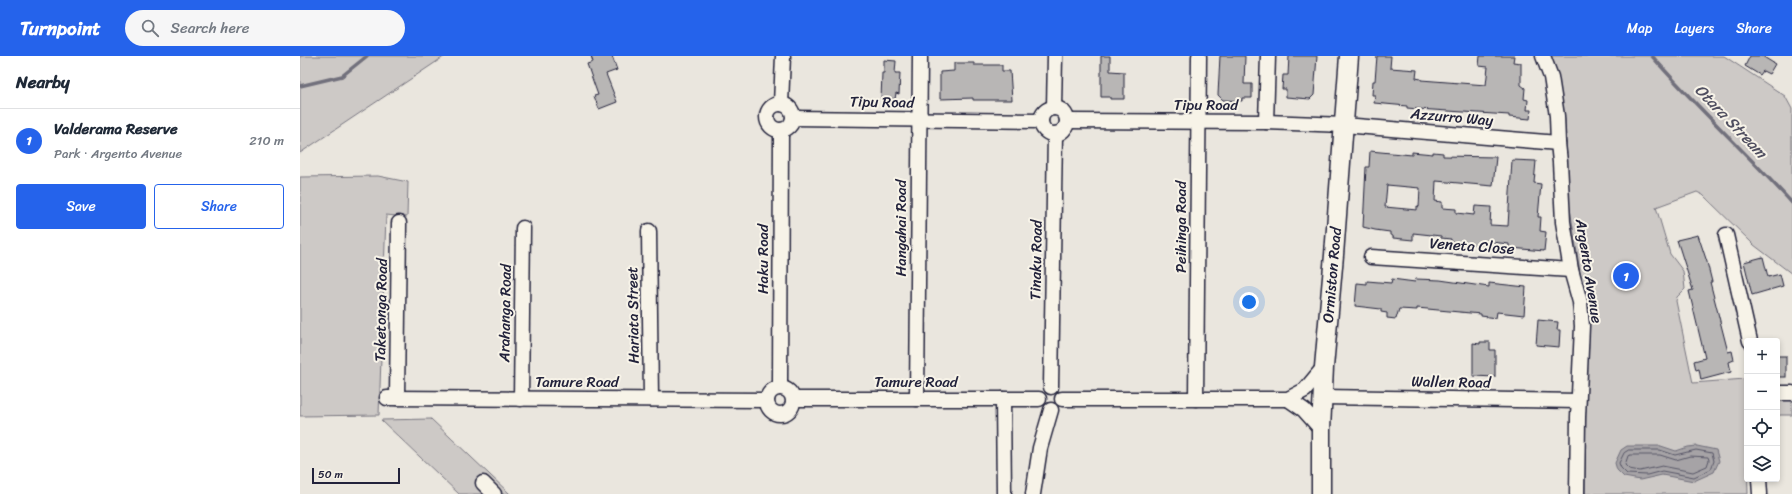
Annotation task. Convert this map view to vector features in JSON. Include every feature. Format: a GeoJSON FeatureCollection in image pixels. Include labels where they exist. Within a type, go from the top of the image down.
{"type":"FeatureCollection","features":[{"type":"Feature","properties":{"kind":"main road","name":"Ormiston Road"},"geometry":{"type":"LineString","coordinates":[[1321,494],[1321,429],[1324,367],[1349,56]]}},
{"type":"Feature","properties":{"kind":"street"},"geometry":{"type":"LineString","coordinates":[[781,104],[783,56]]}},
{"type":"Feature","properties":{"kind":"street","name":"Hangahai Road"},"geometry":{"type":"LineString","coordinates":[[917,399],[920,56]]}},
{"type":"Feature","properties":{"kind":"street"},"geometry":{"type":"LineString","coordinates":[[1054,108],[1055,56]]}},
{"type":"Feature","properties":{"kind":"street","name":"Peihinga Road"},"geometry":{"type":"LineString","coordinates":[[1196,399],[1199,56]]}},
{"type":"Feature","properties":{"kind":"street"},"geometry":{"type":"LineString","coordinates":[[1266,122],[1268,56]]}},
{"type":"Feature","properties":{"kind":"street","name":"Argento Avenue"},"geometry":{"type":"LineString","coordinates":[[1543,56],[1551,77],[1557,116],[1564,222],[1571,270],[1580,302],[1582,326],[1578,401],[1577,494]]}},
{"type":"Feature","properties":{"kind":"street"},"geometry":{"type":"LineString","coordinates":[[781,104],[788,107],[794,118],[788,128],[781,130],[773,128],[767,118],[770,110],[781,104]]}},
{"type":"Feature","properties":{"kind":"street"},"geometry":{"type":"LineString","coordinates":[[1054,108],[1065,114],[1067,121],[1065,129],[1058,134],[1047,132],[1042,126],[1041,121],[1044,114],[1050,109],[1054,108]]}},
{"type":"Feature","properties":{"kind":"street","name":"Tipu Road"},"geometry":{"type":"LineString","coordinates":[[794,118],[1041,121]]}},
{"type":"Feature","properties":{"kind":"street","name":"Tipu Road"},"geometry":{"type":"LineString","coordinates":[[1067,121],[1266,122],[1344,125]]}},
{"type":"Feature","properties":{"kind":"street","name":"Azzurro Way"},"geometry":{"type":"LineString","coordinates":[[1344,125],[1558,143]]}},
{"type":"Feature","properties":{"kind":"street","name":"Haku Road"},"geometry":{"type":"LineString","coordinates":[[780,388],[781,130]]}},
{"type":"Feature","properties":{"kind":"street","name":"Tinaku Road"},"geometry":{"type":"LineString","coordinates":[[1050,387],[1055,134]]}},
{"type":"Feature","properties":{"kind":"street","name":"Taketonga Road"},"geometry":{"type":"LineString","coordinates":[[392,398],[399,223]]}},
{"type":"Feature","properties":{"kind":"street","name":"Arahanga Road"},"geometry":{"type":"LineString","coordinates":[[521,399],[524,228]]}},
{"type":"Feature","properties":{"kind":"street","name":"Hariata Street"},"geometry":{"type":"LineString","coordinates":[[649,231],[651,399]]}},
{"type":"Feature","properties":{"kind":"street"},"geometry":{"type":"LineString","coordinates":[[1726,235],[1749,338]]}},
{"type":"Feature","properties":{"kind":"street","name":"Veneta Close"},"geometry":{"type":"LineString","coordinates":[[1371,257],[1571,270]]}},
{"type":"Feature","properties":{"kind":"street"},"geometry":{"type":"LineString","coordinates":[[1062,399],[1288,399],[1305,390],[1324,367]]}},
{"type":"Feature","properties":{"kind":"street"},"geometry":{"type":"LineString","coordinates":[[1050,387],[1060,392],[1062,399],[1057,408],[1051,410],[1042,406],[1039,399],[1041,392],[1050,387]]}},
{"type":"Feature","properties":{"kind":"street"},"geometry":{"type":"LineString","coordinates":[[780,388],[787,390],[793,399],[790,409],[780,414],[771,410],[767,400],[771,391],[780,388]]}},
{"type":"Feature","properties":{"kind":"street"},"geometry":{"type":"LineString","coordinates":[[1780,393],[1792,393]]}},
{"type":"Feature","properties":{"kind":"street","name":"Wallen Road"},"geometry":{"type":"LineString","coordinates":[[1323,397],[1578,401]]}},
{"type":"Feature","properties":{"kind":"street","name":"Tamure Road"},"geometry":{"type":"LineString","coordinates":[[392,398],[767,400]]}},
{"type":"Feature","properties":{"kind":"street","name":"Tamure Road"},"geometry":{"type":"LineString","coordinates":[[793,399],[1039,399]]}},
{"type":"Feature","properties":{"kind":"street"},"geometry":{"type":"LineString","coordinates":[[1003,399],[1004,494]]}},
{"type":"Feature","properties":{"kind":"street"},"geometry":{"type":"LineString","coordinates":[[1288,399],[1304,410],[1321,429]]}},
{"type":"Feature","properties":{"kind":"street"},"geometry":{"type":"LineString","coordinates":[[1033,494],[1040,448],[1051,410]]}},
{"type":"Feature","properties":{"kind":"street"},"geometry":{"type":"LineString","coordinates":[[1759,482],[1760,494]]}},
{"type":"Feature","properties":{"kind":"street"},"geometry":{"type":"LineString","coordinates":[[483,484],[494,494]]}},
{"type":"Feature","properties":{"kind":"shaded area"},"geometry":{"type":"Polygon","coordinates":[[[300,56],[445,56],[300,153],[300,56]]]}},
{"type":"Feature","properties":{"kind":"shaded area"},"geometry":{"type":"Polygon","coordinates":[[[1551,56],[1724,56],[1785,96],[1792,109],[1792,274],[1754,245],[1703,195],[1697,192],[1656,207],[1670,254],[1683,271],[1685,289],[1677,297],[1676,301],[1693,383],[1744,379],[1744,482],[1748,482],[1748,494],[1585,494],[1588,322],[1569,202],[1565,120],[1551,56]]]}},
{"type":"Feature","properties":{"kind":"shaded area"},"geometry":{"type":"Polygon","coordinates":[[[378,176],[408,182],[407,217],[386,215],[379,415],[300,416],[300,177],[378,176]]]}},
{"type":"Feature","properties":{"kind":"shaded area"},"geometry":{"type":"Polygon","coordinates":[[[1780,397],[1792,397],[1792,415],[1780,415],[1780,397]]]}},
{"type":"Feature","properties":{"kind":"shaded area"},"geometry":{"type":"Polygon","coordinates":[[[431,419],[510,494],[459,494],[381,420],[431,419]]]}},
{"type":"Feature","properties":{"kind":"water"},"geometry":{"type":"Polygon","coordinates":[[[1627,446],[1661,446],[1676,451],[1697,446],[1716,450],[1719,461],[1714,472],[1694,481],[1662,475],[1640,480],[1624,477],[1617,470],[1615,463],[1621,450],[1627,446]]]}},
{"type":"Feature","properties":{"kind":"building"},"geometry":{"type":"Polygon","coordinates":[[[591,56],[612,56],[617,70],[606,74],[617,102],[599,109],[594,96],[598,95],[587,64],[593,62],[591,56]]]}},
{"type":"Feature","properties":{"kind":"building"},"geometry":{"type":"Polygon","coordinates":[[[1101,56],[1110,56],[1110,71],[1124,72],[1124,99],[1110,99],[1110,97],[1101,97],[1101,56]]]}},
{"type":"Feature","properties":{"kind":"building"},"geometry":{"type":"Polygon","coordinates":[[[1220,56],[1245,56],[1244,84],[1252,84],[1252,98],[1242,98],[1242,101],[1223,100],[1218,95],[1220,56]]]}},
{"type":"Feature","properties":{"kind":"building"},"geometry":{"type":"Polygon","coordinates":[[[1289,56],[1317,56],[1314,95],[1310,99],[1286,97],[1286,89],[1282,89],[1283,75],[1288,75],[1289,56]]]}},
{"type":"Feature","properties":{"kind":"building"},"geometry":{"type":"Polygon","coordinates":[[[1377,56],[1391,56],[1390,68],[1417,70],[1416,78],[1421,80],[1486,85],[1488,67],[1479,66],[1480,56],[1514,56],[1513,62],[1521,63],[1521,85],[1525,88],[1524,99],[1528,100],[1527,110],[1531,110],[1530,119],[1509,117],[1509,115],[1418,109],[1407,108],[1407,106],[1374,103],[1375,95],[1372,95],[1377,56]]]}},
{"type":"Feature","properties":{"kind":"building"},"geometry":{"type":"Polygon","coordinates":[[[1750,56],[1762,56],[1775,64],[1769,74],[1763,71],[1760,75],[1745,66],[1750,56]]]}},
{"type":"Feature","properties":{"kind":"building"},"geometry":{"type":"Polygon","coordinates":[[[884,60],[896,61],[895,73],[900,73],[899,94],[896,93],[895,99],[881,99],[884,60]]]}},
{"type":"Feature","properties":{"kind":"building"},"geometry":{"type":"Polygon","coordinates":[[[954,63],[1002,65],[1002,71],[1010,71],[1012,100],[973,100],[973,98],[940,99],[940,72],[954,71],[954,63]]]}},
{"type":"Feature","properties":{"kind":"building"},"geometry":{"type":"Polygon","coordinates":[[[1370,151],[1412,155],[1412,152],[1433,154],[1433,152],[1443,153],[1443,156],[1496,157],[1493,186],[1436,181],[1435,201],[1442,202],[1442,208],[1456,209],[1456,213],[1474,215],[1475,206],[1491,207],[1490,225],[1508,226],[1512,160],[1536,161],[1534,183],[1541,184],[1538,217],[1541,217],[1540,231],[1546,232],[1544,251],[1511,248],[1509,247],[1509,244],[1491,242],[1491,246],[1451,242],[1451,239],[1441,238],[1441,236],[1413,233],[1413,240],[1393,238],[1393,236],[1390,235],[1390,232],[1363,227],[1366,167],[1369,167],[1370,151]],[[1387,185],[1385,207],[1417,210],[1417,206],[1419,207],[1420,188],[1387,185]]]}},
{"type":"Feature","properties":{"kind":"building"},"geometry":{"type":"Polygon","coordinates":[[[1698,235],[1707,262],[1712,282],[1710,282],[1728,352],[1732,351],[1734,360],[1729,362],[1731,372],[1701,380],[1699,369],[1696,370],[1694,361],[1705,358],[1689,291],[1693,290],[1677,240],[1698,235]]]}},
{"type":"Feature","properties":{"kind":"building"},"geometry":{"type":"Polygon","coordinates":[[[1763,257],[1768,277],[1780,274],[1783,286],[1752,295],[1744,262],[1763,257]]]}},
{"type":"Feature","properties":{"kind":"building"},"geometry":{"type":"Polygon","coordinates":[[[1392,279],[1415,282],[1416,279],[1440,280],[1489,287],[1489,283],[1526,287],[1524,315],[1497,312],[1496,318],[1481,316],[1481,314],[1417,308],[1417,310],[1399,309],[1396,319],[1387,318],[1387,313],[1381,312],[1381,309],[1355,306],[1357,283],[1367,284],[1367,281],[1391,283],[1392,279]]]}},
{"type":"Feature","properties":{"kind":"building"},"geometry":{"type":"Polygon","coordinates":[[[1538,320],[1558,322],[1557,330],[1560,330],[1559,347],[1536,345],[1538,320]]]}},
{"type":"Feature","properties":{"kind":"building"},"geometry":{"type":"Polygon","coordinates":[[[1480,342],[1490,342],[1490,350],[1495,350],[1495,377],[1473,376],[1473,343],[1480,344],[1480,342]]]}},
{"type":"Feature","properties":{"kind":"building"},"geometry":{"type":"Polygon","coordinates":[[[1780,356],[1786,356],[1786,377],[1780,377],[1780,356]]]}},
{"type":"Feature","properties":{"kind":"waterway"},"geometry":{"type":"LineString","coordinates":[[300,86],[342,76],[367,56]]}},
{"type":"Feature","properties":{"kind":"waterway","name":"Otara Stream"},"geometry":{"type":"LineString","coordinates":[[1652,56],[1792,203]]}},
{"type":"Feature","properties":{"kind":"place","name":"Valderama Reserve"},"geometry":{"type":"Point","coordinates":[1626,276]}}]}
